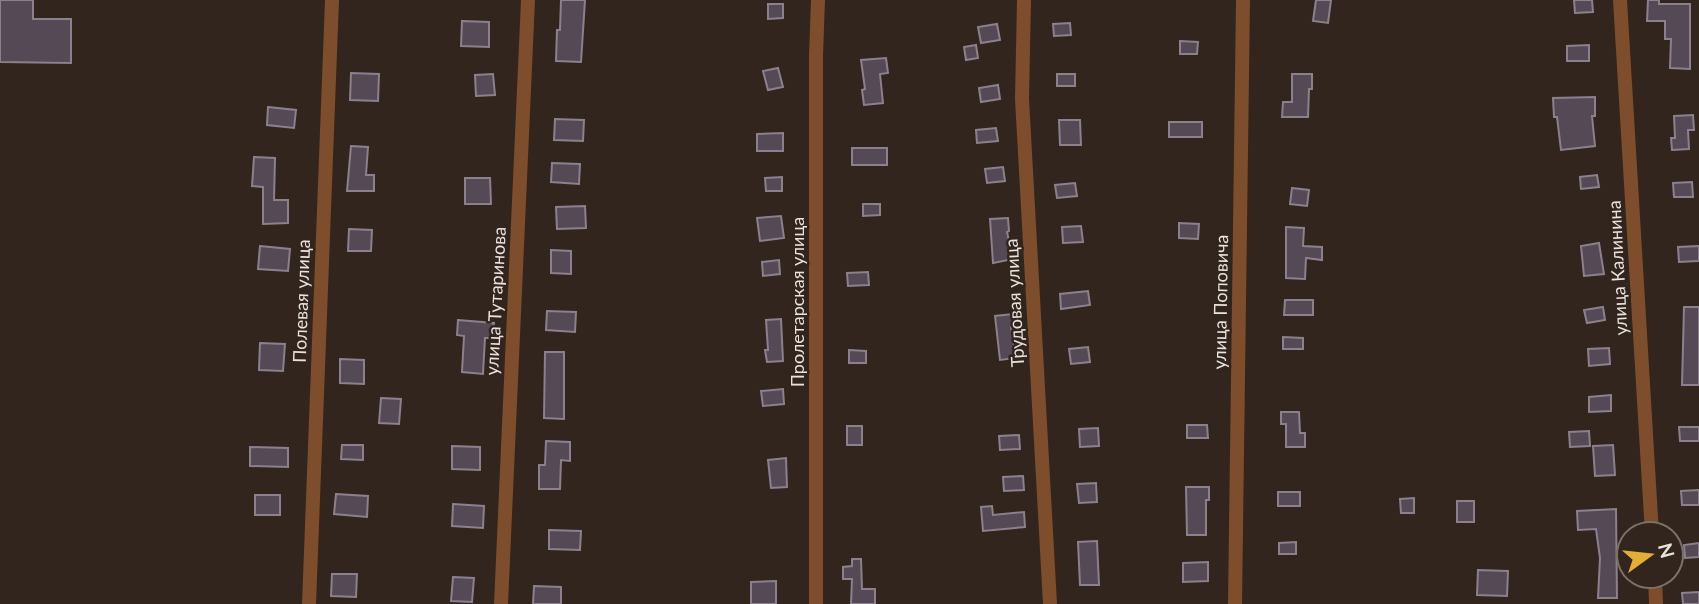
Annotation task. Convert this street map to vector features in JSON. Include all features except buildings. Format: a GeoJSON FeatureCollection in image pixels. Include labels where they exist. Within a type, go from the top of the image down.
{"type":"FeatureCollection","features":[{"type":"Feature","properties":{"kind":"street","name":"Полевая улица"},"geometry":{"type":"LineString","coordinates":[[309,604],[332,0]]}},
{"type":"Feature","properties":{"kind":"street","name":"улица Тутаринова"},"geometry":{"type":"LineString","coordinates":[[500,604],[528,0]]}},
{"type":"Feature","properties":{"kind":"street","name":"Пролетарская улица"},"geometry":{"type":"LineString","coordinates":[[816,604],[818,0]]}},
{"type":"Feature","properties":{"kind":"street","name":"Трудовая улица"},"geometry":{"type":"LineString","coordinates":[[1024,0],[1022,99],[1050,604]]}},
{"type":"Feature","properties":{"kind":"street","name":"улица Поповича"},"geometry":{"type":"LineString","coordinates":[[1235,604],[1243,0]]}},
{"type":"Feature","properties":{"kind":"street","name":"улица Калинина"},"geometry":{"type":"LineString","coordinates":[[1620,0],[1651,520]]}}]}
